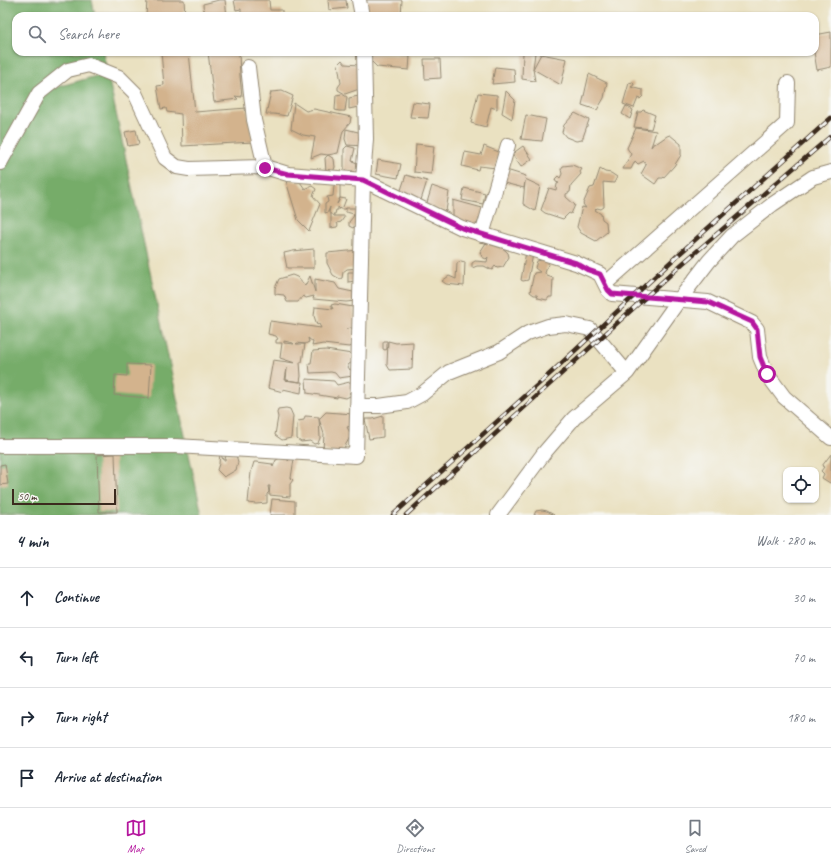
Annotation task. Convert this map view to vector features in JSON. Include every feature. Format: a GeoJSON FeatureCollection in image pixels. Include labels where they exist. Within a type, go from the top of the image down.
{"type":"FeatureCollection","features":[{"type":"Feature","properties":{"kind":"street"},"geometry":{"type":"LineString","coordinates":[[359,0],[361,12]]}},
{"type":"Feature","properties":{"kind":"street"},"geometry":{"type":"LineString","coordinates":[[0,446],[175,446],[356,456],[363,180],[366,139],[364,56]]}},
{"type":"Feature","properties":{"kind":"street"},"geometry":{"type":"LineString","coordinates":[[0,163],[39,93],[68,70],[89,65],[119,77],[135,93],[165,158],[177,168],[265,168],[288,174],[363,180],[462,228],[576,263],[588,270],[600,274],[612,294],[708,302],[752,322],[757,329],[760,357],[767,374],[784,397],[831,438]]}},
{"type":"Feature","properties":{"kind":"street"},"geometry":{"type":"LineString","coordinates":[[248,67],[254,120],[265,168]]}},
{"type":"Feature","properties":{"kind":"street"},"geometry":{"type":"LineString","coordinates":[[605,284],[787,123],[788,83]]}},
{"type":"Feature","properties":{"kind":"street"},"geometry":{"type":"LineString","coordinates":[[482,235],[508,145]]}},
{"type":"Feature","properties":{"kind":"street"},"geometry":{"type":"LineString","coordinates":[[498,515],[544,453],[574,418],[627,372],[709,261],[732,236],[773,204],[813,177],[831,172]]}},
{"type":"Feature","properties":{"kind":"street"},"geometry":{"type":"LineString","coordinates":[[357,406],[379,406],[407,402],[422,394],[449,372],[499,352],[528,333],[548,326],[566,324],[590,329],[627,372]]}},
{"type":"Feature","properties":{"kind":"green space"},"geometry":{"type":"Polygon","coordinates":[[[0,0],[92,0],[94,12],[12,12],[12,56],[104,56],[202,515],[0,515],[0,0]],[[89,65],[39,92],[107,73],[89,65]]]}},
{"type":"Feature","properties":{"kind":"building"},"geometry":{"type":"Polygon","coordinates":[[[147,0],[184,0],[185,12],[146,12],[147,0]]]}},
{"type":"Feature","properties":{"kind":"building"},"geometry":{"type":"Polygon","coordinates":[[[225,0],[226,12],[204,12],[203,4],[225,0]]]}},
{"type":"Feature","properties":{"kind":"building"},"geometry":{"type":"Polygon","coordinates":[[[234,0],[269,0],[270,10],[282,10],[282,12],[241,12],[241,9],[236,10],[234,0]]]}},
{"type":"Feature","properties":{"kind":"building"},"geometry":{"type":"Polygon","coordinates":[[[328,0],[346,0],[347,8],[329,10],[328,0]]]}},
{"type":"Feature","properties":{"kind":"building"},"geometry":{"type":"Polygon","coordinates":[[[366,0],[402,0],[401,12],[366,12],[366,0]]]}},
{"type":"Feature","properties":{"kind":"building"},"geometry":{"type":"Polygon","coordinates":[[[831,32],[831,67],[817,70],[815,56],[819,56],[819,34],[831,32]]]}},
{"type":"Feature","properties":{"kind":"building"},"geometry":{"type":"Polygon","coordinates":[[[161,56],[189,56],[195,112],[247,108],[253,142],[182,146],[181,114],[167,112],[166,108],[161,109],[157,86],[164,85],[161,56]]]}},
{"type":"Feature","properties":{"kind":"building"},"geometry":{"type":"Polygon","coordinates":[[[208,56],[239,56],[242,97],[235,96],[238,99],[214,102],[208,56]]]}},
{"type":"Feature","properties":{"kind":"building"},"geometry":{"type":"Polygon","coordinates":[[[369,56],[410,56],[409,70],[377,67],[369,59],[369,56]]]}},
{"type":"Feature","properties":{"kind":"building"},"geometry":{"type":"Polygon","coordinates":[[[523,56],[535,56],[533,69],[535,81],[522,79],[523,56]]]}},
{"type":"Feature","properties":{"kind":"building"},"geometry":{"type":"Polygon","coordinates":[[[540,56],[551,56],[567,59],[561,85],[533,69],[540,56]]]}},
{"type":"Feature","properties":{"kind":"building"},"geometry":{"type":"Polygon","coordinates":[[[424,59],[440,59],[441,78],[425,79],[424,59]]]}},
{"type":"Feature","properties":{"kind":"building"},"geometry":{"type":"Polygon","coordinates":[[[342,60],[345,64],[359,65],[362,88],[345,94],[338,90],[341,83],[338,64],[342,60]]]}},
{"type":"Feature","properties":{"kind":"building"},"geometry":{"type":"Polygon","coordinates":[[[495,67],[514,69],[515,82],[492,84],[495,67]]]}},
{"type":"Feature","properties":{"kind":"building"},"geometry":{"type":"Polygon","coordinates":[[[589,74],[607,83],[604,98],[597,110],[582,105],[589,74]]]}},
{"type":"Feature","properties":{"kind":"building"},"geometry":{"type":"Polygon","coordinates":[[[633,82],[634,85],[631,87],[643,90],[643,96],[640,99],[638,98],[634,108],[623,104],[629,83],[633,82]]]}},
{"type":"Feature","properties":{"kind":"building"},"geometry":{"type":"Polygon","coordinates":[[[282,91],[293,96],[287,116],[266,114],[271,92],[282,91]]]}},
{"type":"Feature","properties":{"kind":"building"},"geometry":{"type":"Polygon","coordinates":[[[506,91],[515,100],[512,119],[502,113],[506,91]]]}},
{"type":"Feature","properties":{"kind":"building"},"geometry":{"type":"Polygon","coordinates":[[[478,93],[497,95],[497,109],[491,107],[486,127],[471,123],[478,93]]]}},
{"type":"Feature","properties":{"kind":"building"},"geometry":{"type":"Polygon","coordinates":[[[342,94],[347,97],[345,111],[335,110],[336,95],[342,94]]]}},
{"type":"Feature","properties":{"kind":"building"},"geometry":{"type":"Polygon","coordinates":[[[363,95],[363,106],[349,109],[349,98],[363,95]]]}},
{"type":"Feature","properties":{"kind":"building"},"geometry":{"type":"Polygon","coordinates":[[[413,102],[430,104],[428,118],[410,117],[413,102]]]}},
{"type":"Feature","properties":{"kind":"building"},"geometry":{"type":"Polygon","coordinates":[[[294,103],[306,111],[314,109],[351,117],[350,123],[343,131],[338,153],[328,155],[321,154],[311,158],[315,137],[303,135],[291,129],[294,103]]]}},
{"type":"Feature","properties":{"kind":"building"},"geometry":{"type":"Polygon","coordinates":[[[626,106],[633,110],[630,119],[622,114],[626,106]]]}},
{"type":"Feature","properties":{"kind":"building"},"geometry":{"type":"Polygon","coordinates":[[[643,110],[655,115],[651,129],[634,127],[638,112],[643,110]]]}},
{"type":"Feature","properties":{"kind":"building"},"geometry":{"type":"Polygon","coordinates":[[[575,113],[589,120],[582,140],[576,141],[566,137],[562,132],[564,125],[575,113]]]}},
{"type":"Feature","properties":{"kind":"building"},"geometry":{"type":"Polygon","coordinates":[[[526,115],[546,119],[542,141],[521,139],[526,115]]]}},
{"type":"Feature","properties":{"kind":"building"},"geometry":{"type":"Polygon","coordinates":[[[636,128],[656,131],[651,147],[655,142],[657,143],[670,135],[681,144],[681,155],[674,166],[663,178],[659,178],[655,184],[641,174],[646,165],[644,161],[638,164],[635,161],[631,169],[623,169],[631,154],[627,148],[636,128]]]}},
{"type":"Feature","properties":{"kind":"building"},"geometry":{"type":"Polygon","coordinates":[[[346,129],[362,133],[364,146],[347,145],[345,139],[346,129]]]}},
{"type":"Feature","properties":{"kind":"building"},"geometry":{"type":"Polygon","coordinates":[[[136,130],[139,144],[128,146],[125,132],[136,130]]]}},
{"type":"Feature","properties":{"kind":"building"},"geometry":{"type":"Polygon","coordinates":[[[416,144],[434,146],[431,174],[414,172],[416,144]]]}},
{"type":"Feature","properties":{"kind":"building"},"geometry":{"type":"Polygon","coordinates":[[[347,146],[355,148],[352,161],[360,164],[355,178],[353,171],[345,170],[344,167],[344,149],[347,146]]]}},
{"type":"Feature","properties":{"kind":"building"},"geometry":{"type":"Polygon","coordinates":[[[484,146],[499,152],[496,168],[479,166],[478,170],[462,166],[465,152],[481,155],[484,146]]]}},
{"type":"Feature","properties":{"kind":"building"},"geometry":{"type":"Polygon","coordinates":[[[523,146],[532,159],[521,167],[512,154],[523,146]]]}},
{"type":"Feature","properties":{"kind":"building"},"geometry":{"type":"Polygon","coordinates":[[[328,155],[334,159],[335,167],[333,172],[326,172],[325,158],[328,155]]]}},
{"type":"Feature","properties":{"kind":"building"},"geometry":{"type":"Polygon","coordinates":[[[378,160],[401,164],[398,178],[376,174],[378,160]]]}},
{"type":"Feature","properties":{"kind":"building"},"geometry":{"type":"Polygon","coordinates":[[[572,165],[582,169],[580,172],[581,174],[571,185],[570,192],[566,194],[566,197],[575,205],[571,214],[569,213],[563,219],[545,213],[541,210],[549,188],[556,190],[557,184],[559,183],[556,182],[555,179],[558,176],[560,178],[562,174],[561,169],[563,166],[572,165]]]}},
{"type":"Feature","properties":{"kind":"building"},"geometry":{"type":"Polygon","coordinates":[[[503,169],[526,176],[525,179],[540,186],[535,211],[523,204],[525,181],[524,188],[500,182],[503,169]]]}},
{"type":"Feature","properties":{"kind":"building"},"geometry":{"type":"Polygon","coordinates":[[[600,169],[617,177],[614,183],[603,182],[604,207],[601,209],[597,208],[595,210],[601,214],[602,219],[606,222],[607,232],[596,241],[581,233],[577,227],[582,207],[586,208],[583,204],[590,188],[594,187],[600,169]]]}},
{"type":"Feature","properties":{"kind":"building"},"geometry":{"type":"Polygon","coordinates":[[[406,175],[427,181],[421,200],[400,193],[406,175]]]}},
{"type":"Feature","properties":{"kind":"building"},"geometry":{"type":"Polygon","coordinates":[[[290,180],[300,182],[305,189],[312,186],[316,189],[313,196],[320,204],[309,231],[298,220],[286,181],[290,180]]]}},
{"type":"Feature","properties":{"kind":"building"},"geometry":{"type":"Polygon","coordinates":[[[338,184],[340,185],[340,198],[346,199],[343,207],[345,209],[340,209],[338,207],[338,210],[336,210],[335,214],[333,214],[334,216],[345,216],[341,222],[337,223],[337,227],[331,228],[331,214],[329,213],[330,207],[328,212],[325,213],[325,204],[328,202],[327,197],[333,196],[334,186],[338,184]]]}},
{"type":"Feature","properties":{"kind":"building"},"geometry":{"type":"Polygon","coordinates":[[[432,186],[449,192],[446,211],[426,206],[432,186]]]}},
{"type":"Feature","properties":{"kind":"building"},"geometry":{"type":"Polygon","coordinates":[[[464,188],[485,193],[483,204],[462,200],[464,188]]]}},
{"type":"Feature","properties":{"kind":"building"},"geometry":{"type":"Polygon","coordinates":[[[453,200],[486,209],[474,228],[453,216],[453,200]]]}},
{"type":"Feature","properties":{"kind":"building"},"geometry":{"type":"Polygon","coordinates":[[[346,208],[356,208],[358,222],[353,228],[349,226],[349,222],[354,214],[346,212],[346,208]]]}},
{"type":"Feature","properties":{"kind":"building"},"geometry":{"type":"Polygon","coordinates":[[[488,240],[496,242],[508,253],[509,257],[503,267],[497,268],[495,266],[492,270],[484,266],[472,268],[472,263],[475,261],[487,262],[488,257],[486,259],[482,257],[480,252],[488,240]]]}},
{"type":"Feature","properties":{"kind":"building"},"geometry":{"type":"Polygon","coordinates":[[[314,249],[314,268],[287,268],[284,253],[314,249]]]}},
{"type":"Feature","properties":{"kind":"building"},"geometry":{"type":"Polygon","coordinates":[[[359,250],[360,268],[347,269],[343,272],[342,278],[340,279],[333,275],[327,263],[327,253],[359,250]]]}},
{"type":"Feature","properties":{"kind":"building"},"geometry":{"type":"Polygon","coordinates":[[[526,252],[533,254],[528,280],[523,281],[521,280],[526,252]]]}},
{"type":"Feature","properties":{"kind":"building"},"geometry":{"type":"Polygon","coordinates":[[[461,261],[465,262],[464,286],[446,284],[442,281],[449,276],[456,279],[457,263],[461,261]]]}},
{"type":"Feature","properties":{"kind":"building"},"geometry":{"type":"Polygon","coordinates":[[[537,261],[549,261],[545,273],[547,276],[553,278],[552,297],[549,297],[547,300],[538,298],[537,295],[530,292],[534,273],[540,272],[535,268],[537,261]]]}},
{"type":"Feature","properties":{"kind":"building"},"geometry":{"type":"Polygon","coordinates":[[[348,272],[357,272],[356,281],[348,282],[348,272]]]}},
{"type":"Feature","properties":{"kind":"building"},"geometry":{"type":"Polygon","coordinates":[[[292,275],[297,277],[305,286],[310,276],[315,292],[315,279],[335,283],[339,289],[353,292],[355,301],[346,302],[313,299],[314,296],[306,298],[303,296],[298,302],[287,302],[284,295],[275,294],[275,288],[279,279],[292,275]]]}},
{"type":"Feature","properties":{"kind":"building"},"geometry":{"type":"Polygon","coordinates":[[[335,304],[353,307],[356,327],[346,329],[354,328],[353,346],[349,347],[323,344],[312,346],[313,342],[308,338],[309,342],[305,344],[302,362],[300,362],[300,382],[302,382],[301,393],[283,389],[283,392],[268,388],[273,360],[295,363],[280,358],[282,343],[276,343],[276,340],[278,339],[276,336],[268,334],[270,321],[321,328],[319,324],[317,325],[314,316],[315,307],[333,309],[331,305],[335,304]],[[284,341],[284,343],[294,344],[293,343],[284,341]]]}},
{"type":"Feature","properties":{"kind":"building"},"geometry":{"type":"Polygon","coordinates":[[[384,341],[387,341],[387,349],[385,350],[383,349],[384,341]]]}},
{"type":"Feature","properties":{"kind":"building"},"geometry":{"type":"Polygon","coordinates":[[[388,341],[396,343],[413,342],[412,369],[390,370],[387,365],[388,341]]]}},
{"type":"Feature","properties":{"kind":"building"},"geometry":{"type":"Polygon","coordinates":[[[326,350],[352,354],[352,362],[348,365],[348,367],[350,370],[352,369],[353,376],[339,378],[335,373],[331,372],[310,373],[309,363],[311,363],[313,351],[326,350]]]}},
{"type":"Feature","properties":{"kind":"building"},"geometry":{"type":"Polygon","coordinates":[[[127,364],[151,365],[149,398],[114,395],[115,375],[127,376],[127,364]]]}},
{"type":"Feature","properties":{"kind":"building"},"geometry":{"type":"Polygon","coordinates":[[[306,379],[334,381],[337,385],[354,381],[351,392],[349,393],[351,394],[350,396],[346,398],[337,396],[337,398],[307,393],[306,379]]]}},
{"type":"Feature","properties":{"kind":"building"},"geometry":{"type":"Polygon","coordinates":[[[278,409],[290,409],[293,416],[291,438],[282,440],[275,435],[278,417],[277,413],[278,409]]]}},
{"type":"Feature","properties":{"kind":"building"},"geometry":{"type":"Polygon","coordinates":[[[326,412],[353,414],[355,425],[347,427],[351,435],[340,455],[323,450],[324,434],[319,419],[326,412]]]}},
{"type":"Feature","properties":{"kind":"building"},"geometry":{"type":"Polygon","coordinates":[[[305,416],[319,417],[320,438],[318,443],[314,444],[310,441],[301,442],[297,439],[298,421],[304,420],[305,416]]]}},
{"type":"Feature","properties":{"kind":"building"},"geometry":{"type":"Polygon","coordinates":[[[383,416],[383,437],[369,439],[365,419],[373,419],[383,416]]]}},
{"type":"Feature","properties":{"kind":"building"},"geometry":{"type":"Polygon","coordinates":[[[220,452],[223,460],[225,460],[226,454],[236,455],[238,462],[236,470],[224,477],[217,470],[220,452]]]}},
{"type":"Feature","properties":{"kind":"building"},"geometry":{"type":"Polygon","coordinates":[[[115,454],[117,512],[99,512],[97,455],[115,454]]]}},
{"type":"Feature","properties":{"kind":"building"},"geometry":{"type":"Polygon","coordinates":[[[831,454],[830,483],[822,478],[824,474],[821,471],[824,467],[822,466],[831,454]]]}},
{"type":"Feature","properties":{"kind":"building"},"geometry":{"type":"Polygon","coordinates":[[[283,457],[288,458],[288,461],[291,458],[294,459],[291,478],[293,480],[290,484],[290,497],[269,495],[270,486],[268,486],[269,492],[267,494],[267,503],[248,503],[251,472],[254,462],[272,464],[273,467],[276,460],[283,457]]]}},
{"type":"Feature","properties":{"kind":"building"},"geometry":{"type":"Polygon","coordinates":[[[5,464],[8,484],[0,485],[0,465],[5,464]]]}},
{"type":"Feature","properties":{"kind":"building"},"geometry":{"type":"Polygon","coordinates":[[[272,499],[295,501],[295,515],[270,515],[272,499]]]}},
{"type":"Feature","properties":{"kind":"building"},"geometry":{"type":"Polygon","coordinates":[[[542,510],[554,515],[534,515],[536,511],[542,510]]]}},
{"type":"Feature","properties":{"kind":"railway"},"geometry":{"type":"LineString","coordinates":[[393,515],[831,118]]}},
{"type":"Feature","properties":{"kind":"railway"},"geometry":{"type":"LineString","coordinates":[[406,515],[682,264],[831,136]]}},
{"type":"Feature","properties":{"kind":"route"},"geometry":{"type":"LineString","coordinates":[[265,168],[288,174],[363,180],[462,228],[576,263],[588,270],[600,274],[608,290],[612,294],[708,302],[752,322],[757,329],[760,357],[767,374]]}}]}
